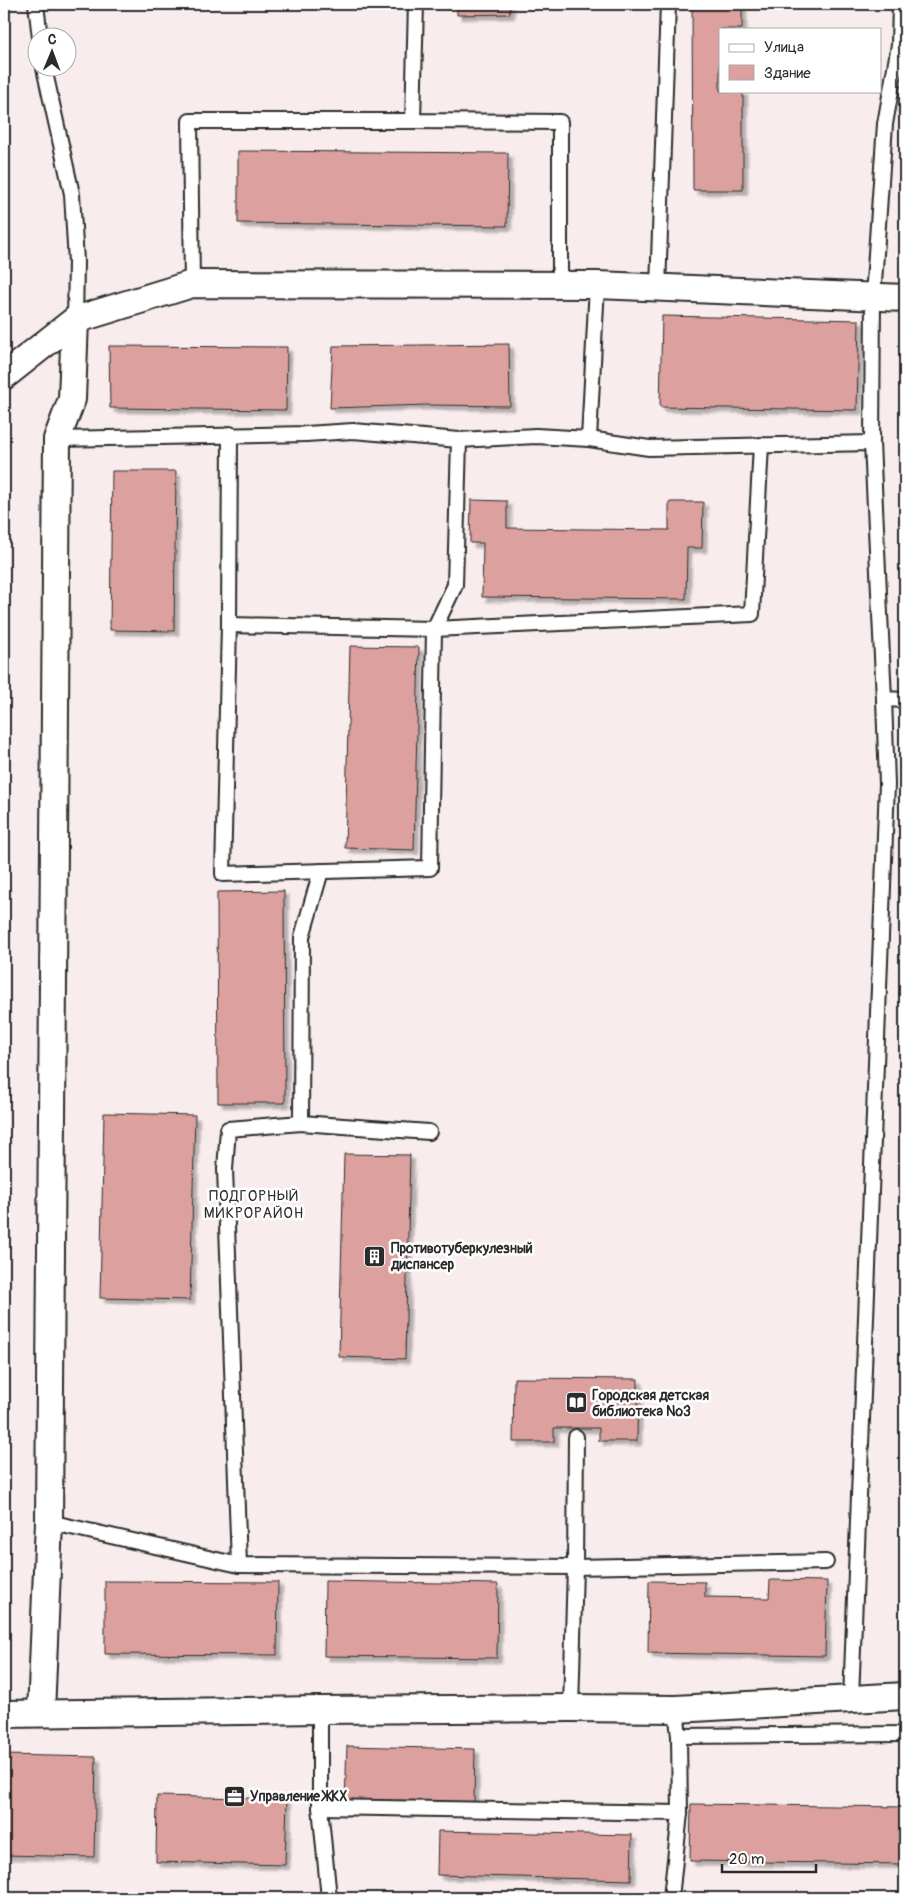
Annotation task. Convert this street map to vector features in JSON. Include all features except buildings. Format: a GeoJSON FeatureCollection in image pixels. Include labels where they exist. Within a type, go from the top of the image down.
{"type":"FeatureCollection","features":[{"type":"Feature","properties":{"kind":"street"},"geometry":{"type":"LineString","coordinates":[[4,376],[75,320],[192,284],[597,285],[905,298]]}},
{"type":"Feature","properties":{"kind":"street"},"geometry":{"type":"LineString","coordinates":[[40,1713],[49,1522],[57,439],[72,399],[75,320]]}},
{"type":"Feature","properties":{"kind":"street"},"geometry":{"type":"LineString","coordinates":[[4,1714],[571,1708],[676,1709],[905,1696]]}},
{"type":"Feature","properties":{"kind":"lane"},"geometry":{"type":"LineString","coordinates":[[36,4],[39,28]]}},
{"type":"Feature","properties":{"kind":"lane"},"geometry":{"type":"LineString","coordinates":[[413,121],[416,4]]}},
{"type":"Feature","properties":{"kind":"lane"},"geometry":{"type":"LineString","coordinates":[[658,288],[668,4]]}},
{"type":"Feature","properties":{"kind":"lane"},"geometry":{"type":"LineString","coordinates":[[851,1699],[887,784],[872,443],[872,297],[885,124],[899,45],[900,4]]}},
{"type":"Feature","properties":{"kind":"lane"},"geometry":{"type":"LineString","coordinates":[[46,78],[72,194],[76,262],[75,320]]}},
{"type":"Feature","properties":{"kind":"lane"},"geometry":{"type":"LineString","coordinates":[[192,284],[190,121],[413,121],[560,122],[560,285]]}},
{"type":"Feature","properties":{"kind":"lane"},"geometry":{"type":"LineString","coordinates":[[589,439],[597,285]]}},
{"type":"Feature","properties":{"kind":"lane"},"geometry":{"type":"LineString","coordinates":[[57,439],[230,434],[306,434],[353,431],[459,440],[536,436],[589,439],[649,448],[872,443]]}},
{"type":"Feature","properties":{"kind":"lane"},"geometry":{"type":"LineString","coordinates":[[230,434],[229,625],[223,874],[430,868],[434,629],[455,585],[459,440]]}},
{"type":"Feature","properties":{"kind":"lane"},"geometry":{"type":"LineString","coordinates":[[229,625],[434,629],[752,614],[761,445]]}},
{"type":"Feature","properties":{"kind":"lane"},"geometry":{"type":"LineString","coordinates":[[884,699],[905,700]]}},
{"type":"Feature","properties":{"kind":"lane"},"geometry":{"type":"LineString","coordinates":[[301,1123],[302,937],[321,871]]}},
{"type":"Feature","properties":{"kind":"lane"},"geometry":{"type":"LineString","coordinates":[[239,1565],[225,1169],[228,1129],[301,1123],[429,1132]]}},
{"type":"Feature","properties":{"kind":"lane"},"geometry":{"type":"LineString","coordinates":[[571,1708],[576,1437]]}},
{"type":"Feature","properties":{"kind":"lane"},"geometry":{"type":"LineString","coordinates":[[49,1522],[239,1565],[575,1567],[826,1562]]}},
{"type":"Feature","properties":{"kind":"lane"},"geometry":{"type":"LineString","coordinates":[[671,1898],[680,1813],[679,1736],[676,1709]]}},
{"type":"Feature","properties":{"kind":"lane"},"geometry":{"type":"LineString","coordinates":[[320,1710],[320,1807],[329,1898]]}},
{"type":"Feature","properties":{"kind":"lane"},"geometry":{"type":"LineString","coordinates":[[679,1736],[905,1734]]}},
{"type":"Feature","properties":{"kind":"lane"},"geometry":{"type":"LineString","coordinates":[[320,1807],[680,1813]]}},
{"type":"Feature","properties":{"kind":"place","name":"Противотуберкулезный диспансер"},"geometry":{"type":"Point","coordinates":[375,1256]}},
{"type":"Feature","properties":{"kind":"place","name":"Городская детская библиотека №3"},"geometry":{"type":"Point","coordinates":[576,1403]}},
{"type":"Feature","properties":{"kind":"place","name":"Управление ЖКХ"},"geometry":{"type":"Point","coordinates":[234,1796]}},
{"type":"Feature","properties":{"kind":"district","name":"ПОДГОРНЫЙ МИКРОРАЙОН"},"geometry":{"type":"Point","coordinates":[254,1204]}}]}
